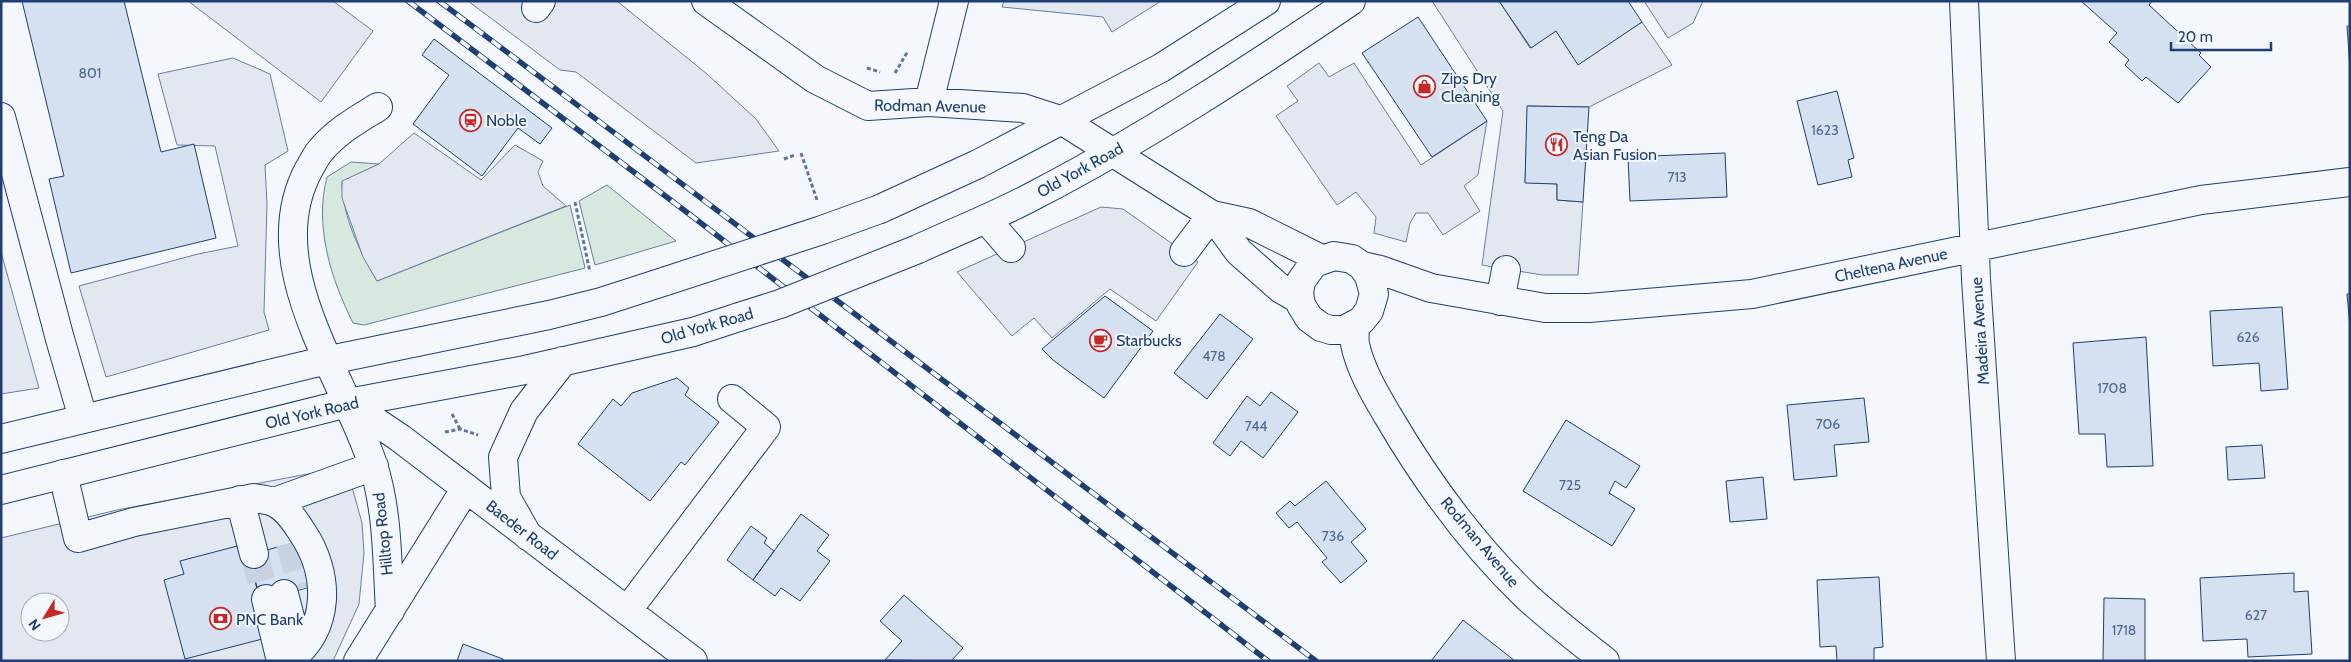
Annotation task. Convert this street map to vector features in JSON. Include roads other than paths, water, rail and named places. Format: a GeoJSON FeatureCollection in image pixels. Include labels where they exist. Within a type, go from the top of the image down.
{"type":"FeatureCollection","features":[{"type":"Feature","properties":{"kind":"main road","name":"Rodman Avenue"},"geometry":{"type":"LineString","coordinates":[[706,1],[815,79],[868,106],[929,102],[1023,108],[1063,121]]}},
{"type":"Feature","properties":{"kind":"main road"},"geometry":{"type":"LineString","coordinates":[[929,102],[954,1]]}},
{"type":"Feature","properties":{"kind":"main road"},"geometry":{"type":"LineString","coordinates":[[1,438],[328,360],[548,315],[601,302],[822,230],[880,208],[978,164],[1063,121],[1161,68],[1266,1]]}},
{"type":"Feature","properties":{"kind":"main road","name":"Old York Road"},"geometry":{"type":"LineString","coordinates":[[1,490],[348,403],[563,362],[693,332],[780,304],[918,248],[1034,196],[1112,153],[1286,45],[1351,1]]}},
{"type":"Feature","properties":{"kind":"main road","name":"Madeira Avenue"},"geometry":{"type":"LineString","coordinates":[[1964,1],[1975,247],[2001,661]]}},
{"type":"Feature","properties":{"kind":"main road","name":"Hilltop Road"},"geometry":{"type":"LineString","coordinates":[[378,108],[343,128],[320,151],[302,182],[295,206],[293,245],[311,323],[348,403],[374,466],[383,507],[390,610]]}},
{"type":"Feature","properties":{"kind":"main road"},"geometry":{"type":"LineString","coordinates":[[1,117],[83,418]]}},
{"type":"Feature","properties":{"kind":"main road"},"geometry":{"type":"LineString","coordinates":[[1063,121],[1212,215],[1249,223],[1322,259]]}},
{"type":"Feature","properties":{"kind":"main road","name":"Cheltena Avenue"},"geometry":{"type":"LineString","coordinates":[[1368,290],[1431,288],[1545,308],[1588,308],[1752,294],[2201,200],[2350,182]]}},
{"type":"Feature","properties":{"kind":"main road"},"geometry":{"type":"LineString","coordinates":[[1184,252],[1212,215]]}},
{"type":"Feature","properties":{"kind":"main road"},"geometry":{"type":"LineString","coordinates":[[1212,215],[1239,252],[1282,289],[1300,300]]}},
{"type":"Feature","properties":{"kind":"main road"},"geometry":{"type":"LineString","coordinates":[[986,219],[1011,248]]}},
{"type":"Feature","properties":{"kind":"main road","name":"Cheltena Avenue"},"geometry":{"type":"LineString","coordinates":[[1322,259],[1344,256],[1368,290]]}},
{"type":"Feature","properties":{"kind":"main road"},"geometry":{"type":"LineString","coordinates":[[1320,327],[1308,318],[1300,300],[1299,289],[1303,276],[1311,266],[1322,259]]}},
{"type":"Feature","properties":{"kind":"main road"},"geometry":{"type":"LineString","coordinates":[[1500,300],[1506,270]]}},
{"type":"Feature","properties":{"kind":"main road","name":"Cheltena Avenue"},"geometry":{"type":"LineString","coordinates":[[1368,290],[1431,288]]}},
{"type":"Feature","properties":{"kind":"main road","name":"Rodman Avenue"},"geometry":{"type":"LineString","coordinates":[[1368,290],[1354,342],[1380,402],[1406,445],[1468,532],[1526,595],[1573,637],[1605,661]]}},
{"type":"Feature","properties":{"kind":"main road","name":"Cheltena Avenue"},"geometry":{"type":"LineString","coordinates":[[1320,327],[1331,330],[1344,330],[1368,290]]}},
{"type":"Feature","properties":{"kind":"main road","name":"Rodman Avenue"},"geometry":{"type":"LineString","coordinates":[[1320,327],[1330,344],[1380,402]]}},
{"type":"Feature","properties":{"kind":"main road"},"geometry":{"type":"LineString","coordinates":[[528,536],[506,497],[503,458],[524,411],[563,362]]}},
{"type":"Feature","properties":{"kind":"main road"},"geometry":{"type":"LineString","coordinates":[[628,611],[766,427],[732,399]]}},
{"type":"Feature","properties":{"kind":"main road","name":"Baeder Road"},"geometry":{"type":"LineString","coordinates":[[348,403],[400,438],[693,661]]}},
{"type":"Feature","properties":{"kind":"main road"},"geometry":{"type":"LineString","coordinates":[[63,474],[78,538],[134,522],[263,502],[374,466]]}},
{"type":"Feature","properties":{"kind":"main road","name":"Hilltop Road"},"geometry":{"type":"LineString","coordinates":[[358,661],[466,488]]}},
{"type":"Feature","properties":{"kind":"main road"},"geometry":{"type":"LineString","coordinates":[[263,502],[272,548],[263,502]]}},
{"type":"Feature","properties":{"kind":"main road"},"geometry":{"type":"LineString","coordinates":[[263,502],[293,517],[314,548],[321,573],[324,591],[317,624],[295,651]]}},
{"type":"Feature","properties":{"kind":"main road"},"geometry":{"type":"LineString","coordinates":[[284,594],[295,651]]}},
{"type":"Feature","properties":{"kind":"tunnel"},"geometry":{"type":"LineString","coordinates":[[290,543],[302,589]]}},
{"type":"Feature","properties":{"kind":"tunnel"},"geometry":{"type":"LineString","coordinates":[[254,554],[266,599]]}},
{"type":"Feature","properties":{"kind":"railway"},"geometry":{"type":"LineString","coordinates":[[408,1],[697,220],[1268,661]]}},
{"type":"Feature","properties":{"kind":"railway"},"geometry":{"type":"LineString","coordinates":[[439,1],[1316,661]]}},
{"type":"Feature","properties":{"kind":"place","name":"Zips Dry Cleaning"},"geometry":{"type":"Point","coordinates":[1425,87]}},
{"type":"Feature","properties":{"kind":"place","name":"Noble"},"geometry":{"type":"Point","coordinates":[470,120]}},
{"type":"Feature","properties":{"kind":"place","name":"Teng Da Asian Fusion"},"geometry":{"type":"Point","coordinates":[1557,145]}},
{"type":"Feature","properties":{"kind":"place","name":"Starbucks"},"geometry":{"type":"Point","coordinates":[1100,340]}},
{"type":"Feature","properties":{"kind":"place","name":"PNC Bank"},"geometry":{"type":"Point","coordinates":[220,619]}}]}
